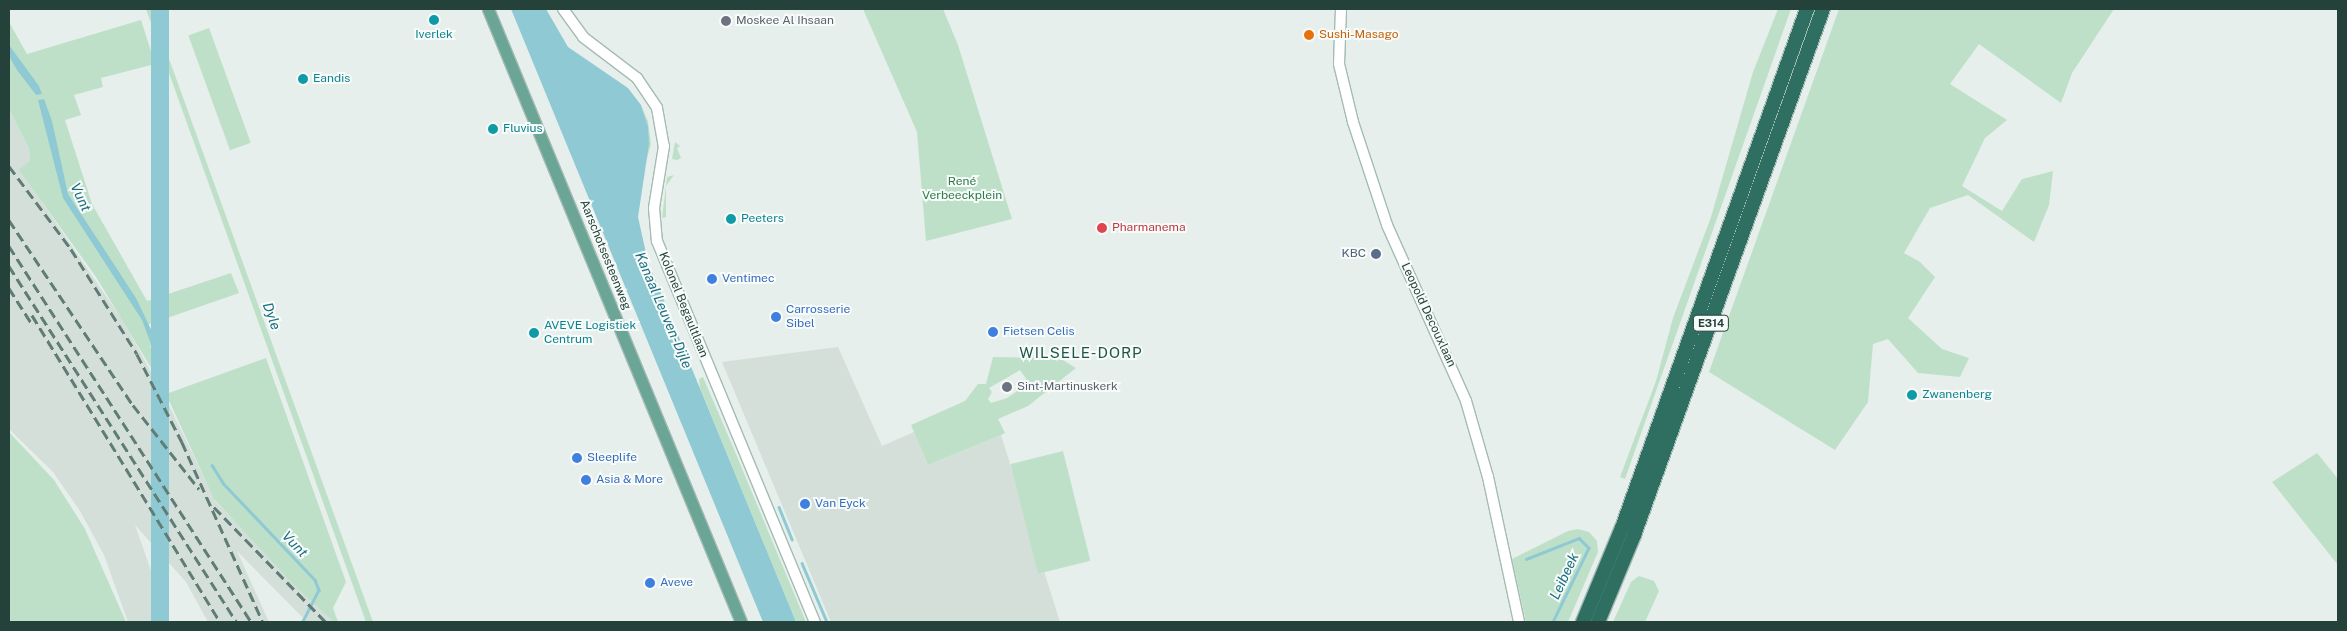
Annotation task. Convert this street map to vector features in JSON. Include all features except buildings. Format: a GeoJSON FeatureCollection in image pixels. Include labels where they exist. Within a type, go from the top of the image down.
{"type":"FeatureCollection","features":[{"type":"Feature","properties":{"kind":"highway"},"geometry":{"type":"LineString","coordinates":[[1799,30],[1801,9]]}},
{"type":"Feature","properties":{"kind":"highway","name":"E314"},"geometry":{"type":"LineString","coordinates":[[1583,622],[1628,510],[1808,9]]}},
{"type":"Feature","properties":{"kind":"highway"},"geometry":{"type":"LineString","coordinates":[[1820,15],[1831,9]]}},
{"type":"Feature","properties":{"kind":"highway","name":"E314"},"geometry":{"type":"LineString","coordinates":[[1598,622],[1651,488],[1820,15]]}},
{"type":"Feature","properties":{"kind":"main road","name":"Aarschotsesteenweg"},"geometry":{"type":"LineString","coordinates":[[488,9],[741,622]]}},
{"type":"Feature","properties":{"kind":"street","name":"Kolonel Begaultlaan"},"geometry":{"type":"LineString","coordinates":[[563,9],[583,37],[637,78],[657,108],[664,146],[654,208],[657,241],[815,622]]}},
{"type":"Feature","properties":{"kind":"street","name":"Leopold Decouxlaan"},"geometry":{"type":"LineString","coordinates":[[1341,9],[1339,64],[1353,122],[1387,225],[1466,401],[1488,477],[1520,622]]}},
{"type":"Feature","properties":{"kind":"shaded area"},"geometry":{"type":"Polygon","coordinates":[[[9,109],[29,149],[30,160],[20,170],[123,321],[164,395],[216,502],[334,622],[307,622],[237,551],[269,622],[208,622],[186,582],[135,525],[169,622],[128,622],[104,555],[80,511],[53,472],[9,429],[9,109]]]}},
{"type":"Feature","properties":{"kind":"shaded area"},"geometry":{"type":"Polygon","coordinates":[[[838,347],[882,446],[914,432],[928,465],[1001,435],[1060,622],[831,622],[722,362],[838,347]]]}},
{"type":"Feature","properties":{"kind":"green space"},"geometry":{"type":"Polygon","coordinates":[[[146,9],[151,9],[373,622],[366,622],[146,9]]]}},
{"type":"Feature","properties":{"kind":"green space","name":"René Verbeeckplein"},"geometry":{"type":"Polygon","coordinates":[[[863,9],[943,9],[958,45],[1012,219],[926,241],[917,132],[863,9]]]}},
{"type":"Feature","properties":{"kind":"green space"},"geometry":{"type":"Polygon","coordinates":[[[1778,9],[1791,9],[1625,479],[1620,477],[1656,381],[1673,318],[1711,217],[1753,72],[1778,9]]]}},
{"type":"Feature","properties":{"kind":"green space"},"geometry":{"type":"Polygon","coordinates":[[[1839,9],[2114,9],[2072,73],[2061,103],[1979,44],[1950,84],[2007,120],[1985,138],[1962,186],[2002,211],[2022,179],[2053,171],[2049,205],[2034,242],[1968,195],[1930,208],[1904,253],[1920,262],[1935,277],[1908,318],[1942,349],[1969,358],[1960,377],[1918,373],[1888,339],[1873,344],[1868,402],[1835,450],[1709,372],[1839,9]]]}},
{"type":"Feature","properties":{"kind":"green space"},"geometry":{"type":"Polygon","coordinates":[[[141,20],[155,64],[101,78],[103,87],[74,95],[81,115],[65,120],[92,204],[147,301],[231,273],[239,293],[147,325],[156,344],[150,346],[160,374],[156,376],[96,277],[19,170],[30,160],[29,149],[9,109],[9,22],[27,54],[141,20]]]}},
{"type":"Feature","properties":{"kind":"green space"},"geometry":{"type":"Polygon","coordinates":[[[209,28],[251,143],[230,150],[188,36],[209,28]]]}},
{"type":"Feature","properties":{"kind":"green space"},"geometry":{"type":"Polygon","coordinates":[[[641,105],[648,121],[651,144],[642,176],[647,157],[648,126],[641,105]]]}},
{"type":"Feature","properties":{"kind":"green space"},"geometry":{"type":"Polygon","coordinates":[[[675,142],[680,146],[677,148],[681,158],[677,160],[672,159],[675,142]]]}},
{"type":"Feature","properties":{"kind":"green space"},"geometry":{"type":"Polygon","coordinates":[[[674,175],[666,186],[666,217],[662,218],[667,177],[674,175]]]}},
{"type":"Feature","properties":{"kind":"green space"},"geometry":{"type":"Polygon","coordinates":[[[993,357],[1054,358],[1056,361],[1061,359],[1076,368],[1028,406],[998,419],[1005,433],[928,465],[911,425],[965,401],[978,384],[986,384],[993,357]],[[1020,370],[989,388],[992,392],[988,399],[991,403],[1007,398],[1029,383],[1020,370]]]}},
{"type":"Feature","properties":{"kind":"green space"},"geometry":{"type":"Polygon","coordinates":[[[266,358],[346,582],[333,608],[338,622],[334,622],[294,585],[214,499],[166,394],[266,358]]]}},
{"type":"Feature","properties":{"kind":"green space"},"geometry":{"type":"Polygon","coordinates":[[[703,377],[806,622],[796,622],[700,388],[699,379],[703,377]]]}},
{"type":"Feature","properties":{"kind":"green space"},"geometry":{"type":"Polygon","coordinates":[[[9,432],[54,480],[85,529],[126,622],[9,622],[9,432]]]}},
{"type":"Feature","properties":{"kind":"green space"},"geometry":{"type":"Polygon","coordinates":[[[1063,451],[1090,561],[1038,574],[1011,464],[1063,451]]]}},
{"type":"Feature","properties":{"kind":"green space"},"geometry":{"type":"Polygon","coordinates":[[[2317,453],[2338,479],[2338,565],[2272,482],[2317,453]]]}},
{"type":"Feature","properties":{"kind":"green space"},"geometry":{"type":"Polygon","coordinates":[[[1578,529],[1589,532],[1597,541],[1598,552],[1568,622],[1526,622],[1512,559],[1568,531],[1578,529]]]}},
{"type":"Feature","properties":{"kind":"green space"},"geometry":{"type":"Polygon","coordinates":[[[1639,576],[1654,581],[1659,591],[1645,622],[1613,622],[1631,582],[1639,576]]]}},
{"type":"Feature","properties":{"kind":"water"},"geometry":{"type":"Polygon","coordinates":[[[151,9],[169,9],[169,622],[151,622],[151,9]]]}},
{"type":"Feature","properties":{"kind":"water","name":"Kanaal Leuven-Dijle"},"geometry":{"type":"Polygon","coordinates":[[[511,9],[546,9],[568,47],[628,88],[641,105],[648,126],[649,144],[638,217],[648,262],[796,622],[763,622],[511,9]]]}},
{"type":"Feature","properties":{"kind":"water"},"geometry":{"type":"Polygon","coordinates":[[[9,45],[39,86],[42,94],[36,95],[17,70],[9,56],[9,45]]]}},
{"type":"Feature","properties":{"kind":"water"},"geometry":{"type":"Polygon","coordinates":[[[44,99],[52,121],[68,194],[136,298],[157,342],[151,344],[142,320],[63,198],[38,100],[44,99]]]}},
{"type":"Feature","properties":{"kind":"waterway","name":"Vunt"},"geometry":{"type":"LineString","coordinates":[[212,465],[224,484],[315,580],[319,590],[303,622]]}},
{"type":"Feature","properties":{"kind":"waterway"},"geometry":{"type":"LineString","coordinates":[[779,507],[792,539]]}},
{"type":"Feature","properties":{"kind":"waterway","name":"Leibeek"},"geometry":{"type":"LineString","coordinates":[[1526,559],[1579,538],[1589,548],[1553,622]]}},
{"type":"Feature","properties":{"kind":"waterway"},"geometry":{"type":"LineString","coordinates":[[802,563],[827,622]]}},
{"type":"Feature","properties":{"kind":"railway"},"geometry":{"type":"LineString","coordinates":[[9,166],[71,249],[137,354],[182,442],[263,622]]}},
{"type":"Feature","properties":{"kind":"railway"},"geometry":{"type":"LineString","coordinates":[[9,220],[133,405],[199,489]]}},
{"type":"Feature","properties":{"kind":"railway"},"geometry":{"type":"LineString","coordinates":[[9,246],[251,622]]}},
{"type":"Feature","properties":{"kind":"railway"},"geometry":{"type":"LineString","coordinates":[[9,266],[237,622]]}},
{"type":"Feature","properties":{"kind":"railway"},"geometry":{"type":"LineString","coordinates":[[9,288],[32,324]]}},
{"type":"Feature","properties":{"kind":"railway"},"geometry":{"type":"LineString","coordinates":[[32,315],[220,622]]}},
{"type":"Feature","properties":{"kind":"railway"},"geometry":{"type":"LineString","coordinates":[[214,507],[326,622]]}},
{"type":"Feature","properties":{"kind":"place","name":"Iverlek"},"geometry":{"type":"Point","coordinates":[434,20]}},
{"type":"Feature","properties":{"kind":"place","name":"Moskee Al Ihsaan"},"geometry":{"type":"Point","coordinates":[726,21]}},
{"type":"Feature","properties":{"kind":"place","name":"Sushi-Masago"},"geometry":{"type":"Point","coordinates":[1309,35]}},
{"type":"Feature","properties":{"kind":"place","name":"Eandis"},"geometry":{"type":"Point","coordinates":[303,79]}},
{"type":"Feature","properties":{"kind":"place","name":"Fluvius"},"geometry":{"type":"Point","coordinates":[493,129]}},
{"type":"Feature","properties":{"kind":"place","name":"Peeters"},"geometry":{"type":"Point","coordinates":[731,219]}},
{"type":"Feature","properties":{"kind":"place","name":"Pharmanema"},"geometry":{"type":"Point","coordinates":[1102,228]}},
{"type":"Feature","properties":{"kind":"place","name":"KBC"},"geometry":{"type":"Point","coordinates":[1376,254]}},
{"type":"Feature","properties":{"kind":"place","name":"Ventimec"},"geometry":{"type":"Point","coordinates":[712,279]}},
{"type":"Feature","properties":{"kind":"place","name":"Carrosserie Sibel"},"geometry":{"type":"Point","coordinates":[776,317]}},
{"type":"Feature","properties":{"kind":"place","name":"Fietsen Celis"},"geometry":{"type":"Point","coordinates":[993,332]}},
{"type":"Feature","properties":{"kind":"place","name":"AVEVE Logistiek Centrum"},"geometry":{"type":"Point","coordinates":[534,333]}},
{"type":"Feature","properties":{"kind":"place","name":"Sint-Martinuskerk"},"geometry":{"type":"Point","coordinates":[1007,387]}},
{"type":"Feature","properties":{"kind":"place","name":"Zwanenberg"},"geometry":{"type":"Point","coordinates":[1912,395]}},
{"type":"Feature","properties":{"kind":"place","name":"Sleeplife"},"geometry":{"type":"Point","coordinates":[577,458]}},
{"type":"Feature","properties":{"kind":"place","name":"Asia & More"},"geometry":{"type":"Point","coordinates":[586,480]}},
{"type":"Feature","properties":{"kind":"place","name":"Van Eyck"},"geometry":{"type":"Point","coordinates":[805,504]}},
{"type":"Feature","properties":{"kind":"place","name":"Aveve"},"geometry":{"type":"Point","coordinates":[650,583]}},
{"type":"Feature","properties":{"kind":"district","name":"WILSELE-DORP"},"geometry":{"type":"Point","coordinates":[1081,353]}},
{"type":"Feature","properties":{"kind":"water label","name":"Dyle"},"geometry":{"type":"Point","coordinates":[272,316]}}]}
